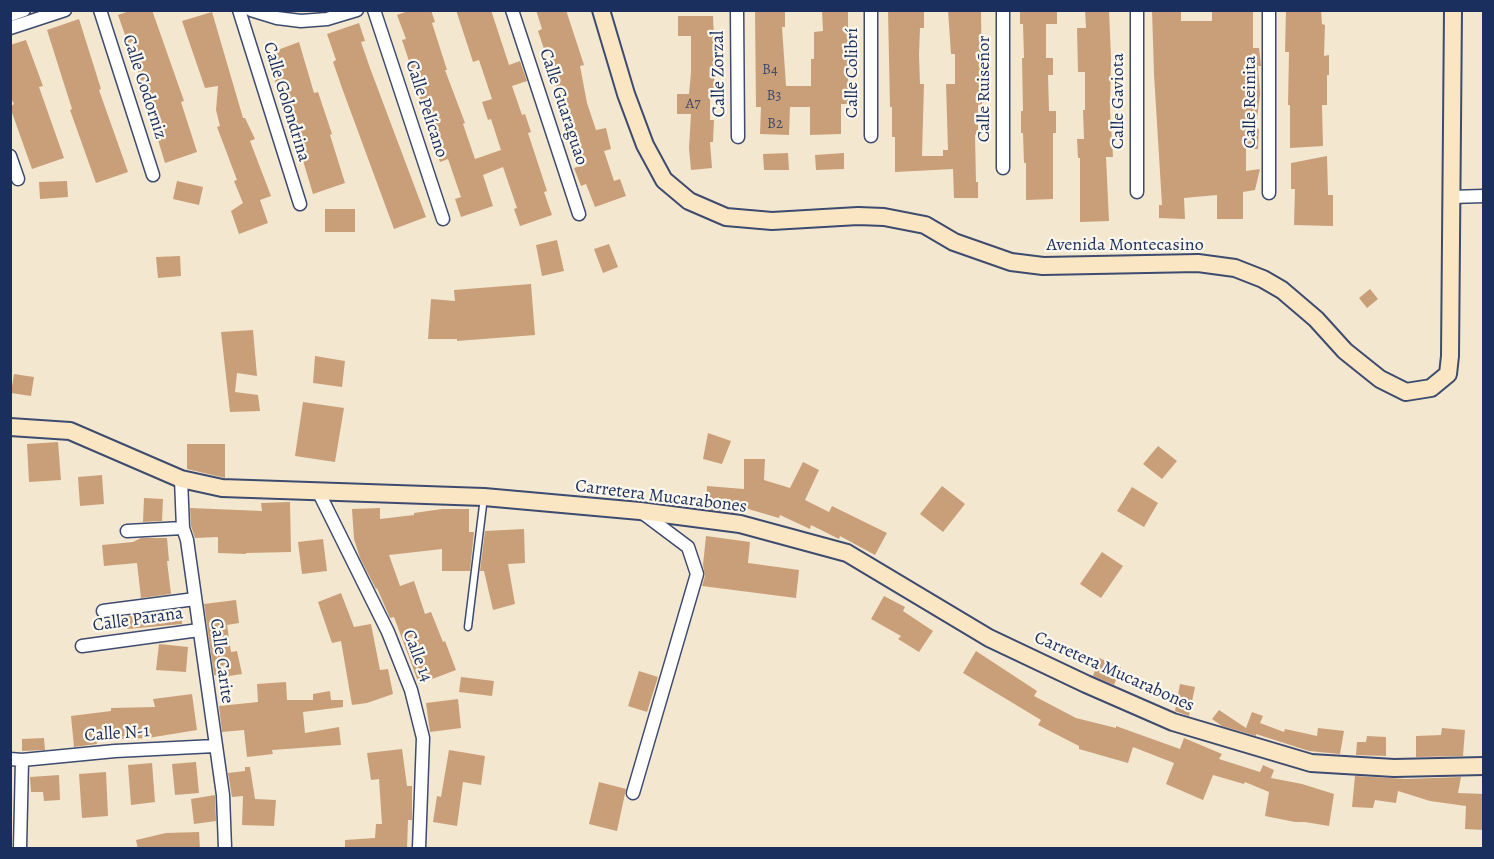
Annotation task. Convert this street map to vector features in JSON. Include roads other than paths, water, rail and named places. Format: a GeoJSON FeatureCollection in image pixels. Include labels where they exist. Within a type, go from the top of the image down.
{"type":"FeatureCollection","features":[{"type":"Feature","properties":{"kind":"street"},"geometry":{"type":"LineString","coordinates":[[10,15],[24,10]]}},
{"type":"Feature","properties":{"kind":"street"},"geometry":{"type":"LineString","coordinates":[[10,28],[64,10]]}},
{"type":"Feature","properties":{"kind":"street","name":"Calle Codorniz"},"geometry":{"type":"LineString","coordinates":[[100,10],[153,175]]}},
{"type":"Feature","properties":{"kind":"street","name":"Calle Golondrina"},"geometry":{"type":"LineString","coordinates":[[239,10],[300,204]]}},
{"type":"Feature","properties":{"kind":"street"},"geometry":{"type":"LineString","coordinates":[[251,10],[277,18],[301,21],[327,19],[357,10]]}},
{"type":"Feature","properties":{"kind":"street","name":"Calle Pelícano"},"geometry":{"type":"LineString","coordinates":[[374,10],[443,219]]}},
{"type":"Feature","properties":{"kind":"street","name":"Calle Guaraguao"},"geometry":{"type":"LineString","coordinates":[[512,10],[579,214]]}},
{"type":"Feature","properties":{"kind":"street","name":"Avenida Montecasino"},"geometry":{"type":"LineString","coordinates":[[601,10],[626,94],[645,145],[664,180],[689,201],[726,217],[772,221],[858,216],[884,217],[925,225],[954,242],[1011,262],[1043,266],[1198,263],[1235,268],[1263,279],[1282,290],[1316,319],[1345,351],[1380,379],[1406,392],[1431,388],[1448,374],[1453,10]]}},
{"type":"Feature","properties":{"kind":"street","name":"Calle Zorzal"},"geometry":{"type":"LineString","coordinates":[[737,10],[738,138]]}},
{"type":"Feature","properties":{"kind":"street","name":"Calle Colibrí"},"geometry":{"type":"LineString","coordinates":[[871,10],[871,136]]}},
{"type":"Feature","properties":{"kind":"street","name":"Calle Ruiseñor"},"geometry":{"type":"LineString","coordinates":[[1003,10],[1003,168]]}},
{"type":"Feature","properties":{"kind":"street","name":"Calle Gaviota"},"geometry":{"type":"LineString","coordinates":[[1137,10],[1137,192]]}},
{"type":"Feature","properties":{"kind":"street","name":"Calle Reinita"},"geometry":{"type":"LineString","coordinates":[[1269,10],[1269,193]]}},
{"type":"Feature","properties":{"kind":"street"},"geometry":{"type":"LineString","coordinates":[[10,156],[18,179]]}},
{"type":"Feature","properties":{"kind":"street"},"geometry":{"type":"LineString","coordinates":[[1451,196],[1484,196]]}},
{"type":"Feature","properties":{"kind":"street","name":"Carretera Mucarabones"},"geometry":{"type":"LineString","coordinates":[[10,427],[70,431],[182,479],[222,488],[484,497],[640,511],[740,524],[847,554],[989,638],[1173,722],[1311,763],[1394,768],[1484,766]]}},
{"type":"Feature","properties":{"kind":"street","name":"Calle Carite"},"geometry":{"type":"LineString","coordinates":[[182,479],[183,528],[187,540],[223,795],[225,849]]}},
{"type":"Feature","properties":{"kind":"street","name":"Calle 14"},"geometry":{"type":"LineString","coordinates":[[318,491],[388,632],[411,690],[423,738],[419,849]]}},
{"type":"Feature","properties":{"kind":"street"},"geometry":{"type":"LineString","coordinates":[[633,793],[697,574],[688,547],[640,511]]}},
{"type":"Feature","properties":{"kind":"street"},"geometry":{"type":"LineString","coordinates":[[127,531],[183,528]]}},
{"type":"Feature","properties":{"kind":"street","name":"Calle Parana"},"geometry":{"type":"LineString","coordinates":[[103,611],[195,599]]}},
{"type":"Feature","properties":{"kind":"street","name":"Calle Parana"},"geometry":{"type":"LineString","coordinates":[[82,646],[199,630]]}},
{"type":"Feature","properties":{"kind":"street","name":"Calle N-1"},"geometry":{"type":"LineString","coordinates":[[16,760],[115,751],[215,746]]}},
{"type":"Feature","properties":{"kind":"street"},"geometry":{"type":"LineString","coordinates":[[16,760],[20,849]]}},
{"type":"Feature","properties":{"kind":"lane"},"geometry":{"type":"LineString","coordinates":[[468,627],[484,497]]}}]}
